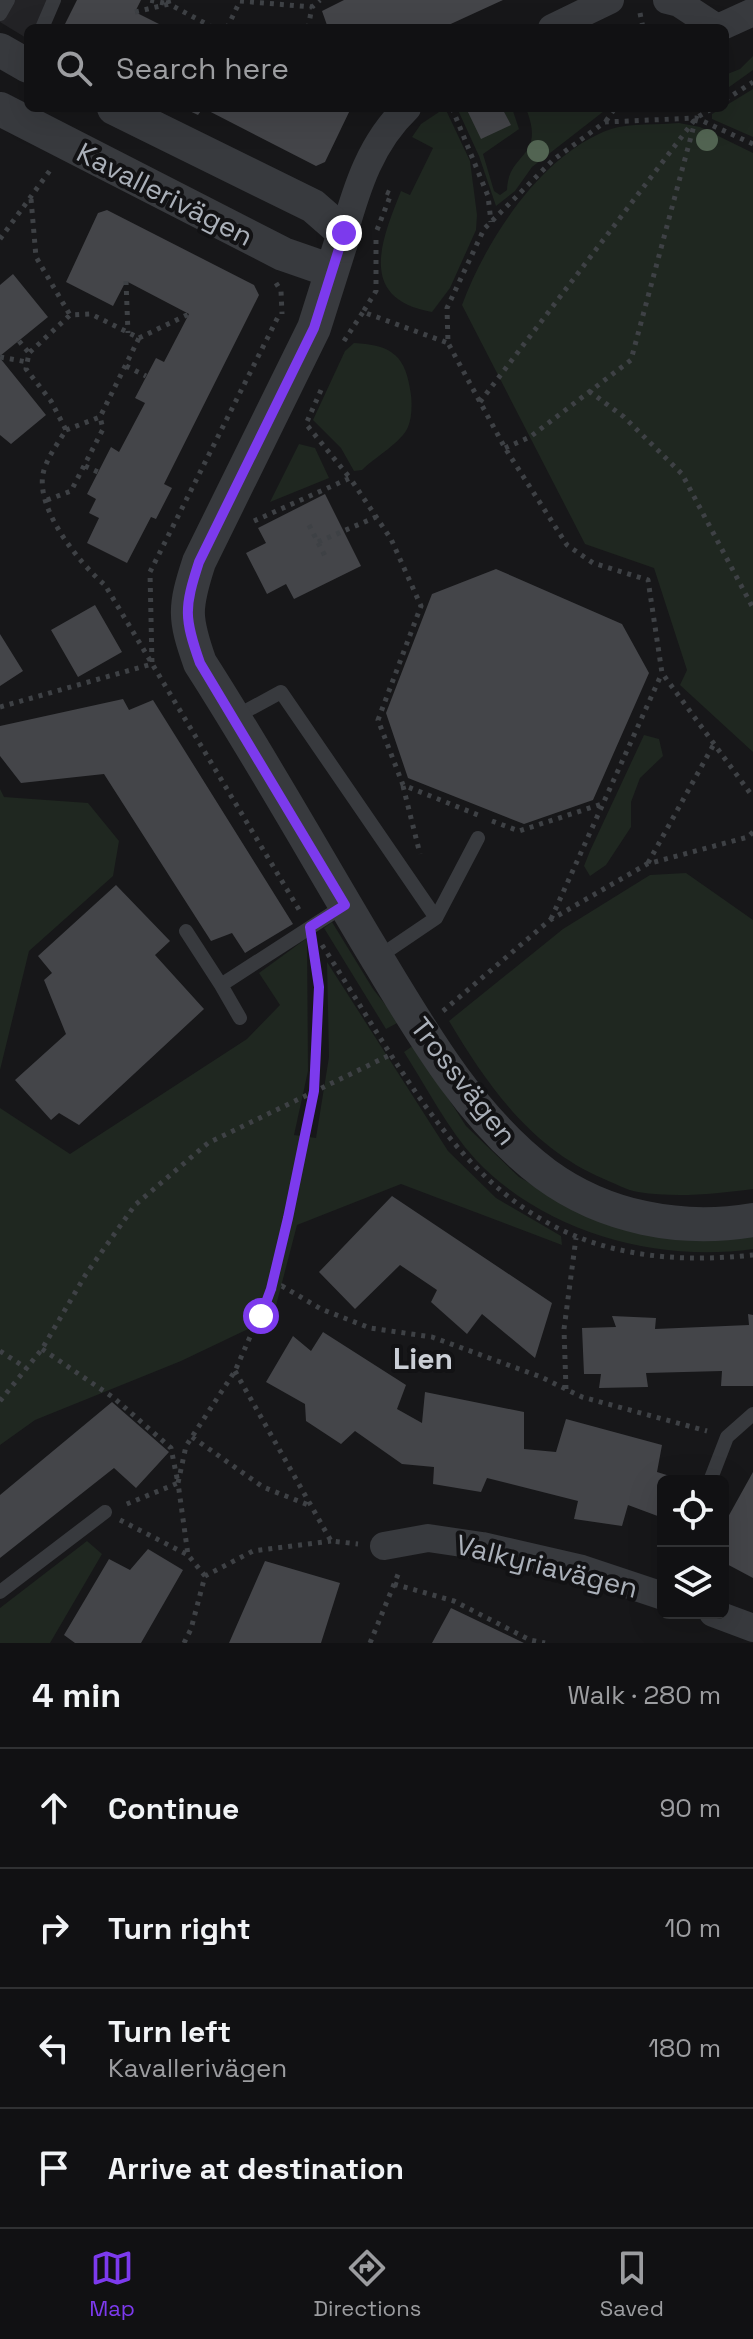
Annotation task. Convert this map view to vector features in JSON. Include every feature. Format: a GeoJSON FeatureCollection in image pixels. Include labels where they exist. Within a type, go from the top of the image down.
{"type":"FeatureCollection","features":[{"type":"Feature","properties":{"kind":"street"},"geometry":{"type":"LineString","coordinates":[[560,24],[610,0]]}},
{"type":"Feature","properties":{"kind":"street"},"geometry":{"type":"LineString","coordinates":[[667,0],[679,3],[711,24]]}},
{"type":"Feature","properties":{"kind":"street"},"geometry":{"type":"LineString","coordinates":[[726,24],[753,12]]}},
{"type":"Feature","properties":{"kind":"street","name":"Kavallerivägen"},"geometry":{"type":"LineString","coordinates":[[0,109],[283,254],[332,271]]}},
{"type":"Feature","properties":{"kind":"street","name":"Kavallerivägen"},"geometry":{"type":"LineString","coordinates":[[122,112],[313,206],[344,233]]}},
{"type":"Feature","properties":{"kind":"street"},"geometry":{"type":"LineString","coordinates":[[377,958],[200,663],[187,626],[187,597],[209,541],[314,328],[359,181],[387,126],[403,112]]}},
{"type":"Feature","properties":{"kind":"street","name":"Trossvägen"},"geometry":{"type":"LineString","coordinates":[[377,958],[420,1030],[480,1112],[512,1146],[558,1181],[591,1200],[646,1219],[679,1224],[753,1220]]}},
{"type":"Feature","properties":{"kind":"street","name":"Valkyriavägen"},"geometry":{"type":"LineString","coordinates":[[398,1544],[428,1538],[482,1546],[582,1569],[657,1594]]}},
{"type":"Feature","properties":{"kind":"street"},"geometry":{"type":"LineString","coordinates":[[729,1619],[753,1628]]}},
{"type":"Feature","properties":{"kind":"lane"},"geometry":{"type":"LineString","coordinates":[[0,14],[8,0]]}},
{"type":"Feature","properties":{"kind":"lane"},"geometry":{"type":"LineString","coordinates":[[44,24],[54,0]]}},
{"type":"Feature","properties":{"kind":"lane"},"geometry":{"type":"LineString","coordinates":[[235,717],[281,692],[436,918]]}},
{"type":"Feature","properties":{"kind":"lane"},"geometry":{"type":"LineString","coordinates":[[377,958],[436,918],[478,838]]}},
{"type":"Feature","properties":{"kind":"lane"},"geometry":{"type":"LineString","coordinates":[[221,985],[345,905]]}},
{"type":"Feature","properties":{"kind":"lane"},"geometry":{"type":"LineString","coordinates":[[186,931],[240,1018]]}},
{"type":"Feature","properties":{"kind":"lane"},"geometry":{"type":"LineString","coordinates":[[712,1475],[727,1437],[753,1414]]}},
{"type":"Feature","properties":{"kind":"lane"},"geometry":{"type":"LineString","coordinates":[[0,1592],[105,1512]]}},
{"type":"Feature","properties":{"kind":"path"},"geometry":{"type":"LineString","coordinates":[[149,0],[169,2],[207,24]]}},
{"type":"Feature","properties":{"kind":"path"},"geometry":{"type":"LineString","coordinates":[[229,24],[240,0],[312,7]]}},
{"type":"Feature","properties":{"kind":"path"},"geometry":{"type":"LineString","coordinates":[[309,24],[312,7],[320,0]]}},
{"type":"Feature","properties":{"kind":"path"},"geometry":{"type":"LineString","coordinates":[[135,12],[169,2]]}},
{"type":"Feature","properties":{"kind":"path"},"geometry":{"type":"LineString","coordinates":[[729,97],[753,82]]}},
{"type":"Feature","properties":{"kind":"path"},"geometry":{"type":"LineString","coordinates":[[454,112],[488,196],[491,222]]}},
{"type":"Feature","properties":{"kind":"path"},"geometry":{"type":"LineString","coordinates":[[612,112],[605,122],[553,160],[484,229],[447,308],[448,343],[505,448],[567,545],[593,563],[648,580],[662,673],[753,797]]}},
{"type":"Feature","properties":{"kind":"path"},"geometry":{"type":"LineString","coordinates":[[480,402],[696,118],[706,112]]}},
{"type":"Feature","properties":{"kind":"path"},"geometry":{"type":"LineString","coordinates":[[605,122],[696,118],[753,144]]}},
{"type":"Feature","properties":{"kind":"path"},"geometry":{"type":"LineString","coordinates":[[505,448],[530,437],[631,360],[696,118]]}},
{"type":"Feature","properties":{"kind":"path"},"geometry":{"type":"LineString","coordinates":[[0,239],[54,165]]}},
{"type":"Feature","properties":{"kind":"path"},"geometry":{"type":"LineString","coordinates":[[31,199],[36,257],[70,315]]}},
{"type":"Feature","properties":{"kind":"path"},"geometry":{"type":"LineString","coordinates":[[126,281],[128,333]]}},
{"type":"Feature","properties":{"kind":"path"},"geometry":{"type":"LineString","coordinates":[[47,500],[71,491],[103,429],[100,417],[139,338],[186,312]]}},
{"type":"Feature","properties":{"kind":"path"},"geometry":{"type":"LineString","coordinates":[[338,355],[363,312]]}},
{"type":"Feature","properties":{"kind":"path"},"geometry":{"type":"LineString","coordinates":[[66,430],[51,401],[26,369],[29,353],[70,315],[91,314],[139,338]]}},
{"type":"Feature","properties":{"kind":"path"},"geometry":{"type":"LineString","coordinates":[[19,341],[29,353]]}},
{"type":"Feature","properties":{"kind":"path"},"geometry":{"type":"LineString","coordinates":[[0,357],[27,362]]}},
{"type":"Feature","properties":{"kind":"path"},"geometry":{"type":"LineString","coordinates":[[126,366],[146,376]]}},
{"type":"Feature","properties":{"kind":"path"},"geometry":{"type":"LineString","coordinates":[[325,383],[306,424],[350,478],[391,539],[421,606],[378,720],[403,785],[519,831],[602,804]]}},
{"type":"Feature","properties":{"kind":"path"},"geometry":{"type":"LineString","coordinates":[[589,391],[624,417],[682,474],[753,608]]}},
{"type":"Feature","properties":{"kind":"path"},"geometry":{"type":"LineString","coordinates":[[100,417],[66,430],[42,476],[47,500],[62,537],[82,566],[105,585],[310,927],[392,1054]]}},
{"type":"Feature","properties":{"kind":"path"},"geometry":{"type":"LineString","coordinates":[[85,466],[98,472]]}},
{"type":"Feature","properties":{"kind":"path"},"geometry":{"type":"LineString","coordinates":[[209,541],[350,478]]}},
{"type":"Feature","properties":{"kind":"path"},"geometry":{"type":"LineString","coordinates":[[318,542],[376,517]]}},
{"type":"Feature","properties":{"kind":"path"},"geometry":{"type":"LineString","coordinates":[[309,525],[326,558]]}},
{"type":"Feature","properties":{"kind":"path"},"geometry":{"type":"LineString","coordinates":[[0,707],[152,664]]}},
{"type":"Feature","properties":{"kind":"path"},"geometry":{"type":"LineString","coordinates":[[550,920],[662,673]]}},
{"type":"Feature","properties":{"kind":"path"},"geometry":{"type":"LineString","coordinates":[[647,864],[714,744]]}},
{"type":"Feature","properties":{"kind":"path"},"geometry":{"type":"LineString","coordinates":[[0,1401],[42,1349],[86,1274],[135,1205],[208,1143],[392,1054],[550,920],[647,864],[748,837],[753,832]]}},
{"type":"Feature","properties":{"kind":"path"},"geometry":{"type":"LineString","coordinates":[[178,1483],[186,1446],[235,1371],[271,1289],[314,1091],[319,987],[310,927]]}},
{"type":"Feature","properties":{"kind":"path"},"geometry":{"type":"LineString","coordinates":[[566,1389],[564,1329],[576,1238]]}},
{"type":"Feature","properties":{"kind":"path"},"geometry":{"type":"LineString","coordinates":[[271,1289],[282,1286],[321,1309],[370,1328],[432,1337],[582,1397],[727,1437]]}},
{"type":"Feature","properties":{"kind":"path"},"geometry":{"type":"LineString","coordinates":[[42,1349],[114,1398],[171,1448],[188,1555]]}},
{"type":"Feature","properties":{"kind":"path"},"geometry":{"type":"LineString","coordinates":[[0,1351],[26,1369]]}},
{"type":"Feature","properties":{"kind":"path"},"geometry":{"type":"LineString","coordinates":[[235,1371],[331,1541]]}},
{"type":"Feature","properties":{"kind":"path"},"geometry":{"type":"LineString","coordinates":[[192,1437],[263,1487],[311,1507]]}},
{"type":"Feature","properties":{"kind":"path"},"geometry":{"type":"LineString","coordinates":[[105,1512],[178,1483]]}},
{"type":"Feature","properties":{"kind":"path"},"geometry":{"type":"LineString","coordinates":[[105,1512],[188,1555],[205,1576]]}},
{"type":"Feature","properties":{"kind":"path"},"geometry":{"type":"LineString","coordinates":[[184,1643],[205,1576],[253,1551],[331,1541],[398,1544],[394,1584],[370,1643]]}},
{"type":"Feature","properties":{"kind":"path"},"geometry":{"type":"LineString","coordinates":[[394,1584],[454,1601],[530,1640],[545,1643]]}},
{"type":"Feature","properties":{"kind":"shaded area"},"geometry":{"type":"Polygon","coordinates":[[[0,0],[54,0],[43,24],[24,24],[24,37],[0,22],[0,0]]]}},
{"type":"Feature","properties":{"kind":"shaded area"},"geometry":{"type":"Polygon","coordinates":[[[753,56],[753,70],[729,87],[729,73],[740,69],[753,56]]]}},
{"type":"Feature","properties":{"kind":"shaded area"},"geometry":{"type":"Polygon","coordinates":[[[753,89],[753,137],[712,119],[715,112],[729,112],[729,104],[753,89]]]}},
{"type":"Feature","properties":{"kind":"shaded area"},"geometry":{"type":"Polygon","coordinates":[[[439,112],[447,112],[470,161],[477,215],[476,230],[450,288],[432,312],[408,305],[393,295],[384,281],[381,265],[387,229],[401,191],[410,195],[433,148],[412,137],[421,124],[439,112]]]}},
{"type":"Feature","properties":{"kind":"shaded area"},"geometry":{"type":"Polygon","coordinates":[[[459,112],[470,112],[510,124],[504,112],[513,112],[519,129],[483,154],[494,191],[500,195],[507,190],[513,168],[532,138],[527,112],[603,112],[532,167],[515,191],[496,206],[479,156],[459,112]]]}},
{"type":"Feature","properties":{"kind":"shaded area"},"geometry":{"type":"Polygon","coordinates":[[[679,123],[700,127],[753,153],[753,752],[680,685],[687,670],[654,568],[585,544],[462,305],[501,227],[540,178],[562,157],[611,129],[679,123]]]}},
{"type":"Feature","properties":{"kind":"shaded area"},"geometry":{"type":"Polygon","coordinates":[[[354,343],[379,346],[395,355],[409,382],[412,407],[405,433],[362,470],[354,471],[341,448],[313,420],[345,351],[354,343]]]}},
{"type":"Feature","properties":{"kind":"shaded area"},"geometry":{"type":"Polygon","coordinates":[[[299,444],[315,448],[329,478],[270,502],[299,444]]]}},
{"type":"Feature","properties":{"kind":"shaded area"},"geometry":{"type":"Polygon","coordinates":[[[644,735],[659,739],[663,756],[640,778],[631,802],[631,827],[606,865],[590,876],[584,866],[644,735]]]}},
{"type":"Feature","properties":{"kind":"shaded area"},"geometry":{"type":"Polygon","coordinates":[[[0,789],[4,797],[88,803],[119,841],[113,876],[29,951],[0,1070],[0,789]]]}},
{"type":"Feature","properties":{"kind":"shaded area"},"geometry":{"type":"Polygon","coordinates":[[[686,873],[753,920],[753,1189],[710,1194],[653,1194],[620,1186],[578,1166],[533,1133],[514,1113],[479,1069],[449,1021],[563,929],[650,875],[686,873]]]}},
{"type":"Feature","properties":{"kind":"shaded area"},"geometry":{"type":"Polygon","coordinates":[[[332,922],[373,989],[399,1022],[386,1029],[324,928],[332,922]]]}},
{"type":"Feature","properties":{"kind":"shaded area"},"geometry":{"type":"Polygon","coordinates":[[[307,938],[308,1071],[294,1135],[316,1138],[329,1057],[327,962],[448,1151],[496,1198],[561,1236],[562,1245],[401,1184],[297,1225],[273,1317],[181,1361],[35,1420],[0,1445],[0,1108],[70,1154],[247,1039],[280,1005],[259,973],[307,938]]]}},
{"type":"Feature","properties":{"kind":"shaded area"},"geometry":{"type":"Polygon","coordinates":[[[414,1045],[466,1126],[519,1177],[583,1213],[753,1234],[753,1249],[716,1252],[641,1246],[604,1237],[534,1206],[503,1185],[476,1160],[456,1135],[404,1052],[414,1045]]]}},
{"type":"Feature","properties":{"kind":"shaded area"},"geometry":{"type":"Polygon","coordinates":[[[87,1541],[102,1554],[50,1643],[0,1643],[0,1608],[87,1541]]]}},
{"type":"Feature","properties":{"kind":"building"},"geometry":{"type":"Polygon","coordinates":[[[77,0],[141,0],[135,12],[159,24],[65,24],[77,0]]]}},
{"type":"Feature","properties":{"kind":"building"},"geometry":{"type":"Polygon","coordinates":[[[344,0],[503,0],[451,24],[327,24],[322,11],[344,0]]]}},
{"type":"Feature","properties":{"kind":"building"},"geometry":{"type":"Polygon","coordinates":[[[211,112],[349,112],[325,162],[316,166],[211,112]]]}},
{"type":"Feature","properties":{"kind":"building"},"geometry":{"type":"Polygon","coordinates":[[[468,112],[504,112],[511,125],[481,139],[468,112]]]}},
{"type":"Feature","properties":{"kind":"building"},"geometry":{"type":"Polygon","coordinates":[[[107,210],[254,285],[259,295],[164,484],[172,488],[156,519],[151,517],[127,563],[87,543],[99,518],[89,513],[96,499],[87,494],[111,447],[119,452],[145,403],[135,398],[156,358],[164,362],[189,314],[126,281],[113,306],[66,282],[98,213],[107,210]]]}},
{"type":"Feature","properties":{"kind":"building"},"geometry":{"type":"Polygon","coordinates":[[[13,274],[48,317],[0,356],[0,285],[13,274]]]}},
{"type":"Feature","properties":{"kind":"building"},"geometry":{"type":"Polygon","coordinates":[[[0,358],[46,415],[11,444],[0,435],[0,358]]]}},
{"type":"Feature","properties":{"kind":"building"},"geometry":{"type":"Polygon","coordinates":[[[325,494],[361,566],[294,599],[286,584],[267,594],[246,553],[266,543],[258,528],[325,494]]]}},
{"type":"Feature","properties":{"kind":"building"},"geometry":{"type":"Polygon","coordinates":[[[496,569],[622,624],[649,673],[593,800],[524,824],[408,778],[386,713],[432,594],[496,569]]]}},
{"type":"Feature","properties":{"kind":"building"},"geometry":{"type":"Polygon","coordinates":[[[95,605],[122,652],[78,677],[51,630],[95,605]]]}},
{"type":"Feature","properties":{"kind":"building"},"geometry":{"type":"Polygon","coordinates":[[[0,634],[23,671],[0,686],[0,634]]]}},
{"type":"Feature","properties":{"kind":"building"},"geometry":{"type":"Polygon","coordinates":[[[123,699],[129,710],[153,700],[293,924],[245,953],[232,933],[211,941],[104,774],[21,783],[0,756],[0,726],[123,699]]]}},
{"type":"Feature","properties":{"kind":"building"},"geometry":{"type":"Polygon","coordinates":[[[116,885],[170,941],[155,955],[204,1009],[79,1125],[59,1113],[51,1120],[15,1080],[66,1034],[44,980],[52,973],[38,956],[116,885]]]}},
{"type":"Feature","properties":{"kind":"building"},"geometry":{"type":"Polygon","coordinates":[[[392,1196],[552,1303],[535,1358],[482,1314],[467,1334],[431,1302],[437,1290],[400,1265],[355,1309],[319,1272],[392,1196]]]}},
{"type":"Feature","properties":{"kind":"building"},"geometry":{"type":"Polygon","coordinates":[[[748,1314],[753,1315],[753,1386],[721,1386],[722,1371],[646,1373],[648,1387],[599,1388],[601,1374],[584,1374],[582,1328],[616,1327],[612,1316],[656,1318],[655,1329],[749,1325],[748,1314]]]}},
{"type":"Feature","properties":{"kind":"building"},"geometry":{"type":"Polygon","coordinates":[[[323,1332],[406,1385],[397,1409],[422,1423],[425,1392],[524,1412],[524,1449],[556,1452],[566,1419],[662,1445],[657,1472],[667,1475],[657,1475],[657,1516],[628,1505],[622,1526],[574,1519],[578,1501],[487,1478],[481,1492],[433,1484],[434,1467],[402,1464],[355,1431],[341,1444],[306,1421],[305,1404],[266,1382],[293,1336],[311,1351],[323,1332]]]}},
{"type":"Feature","properties":{"kind":"building"},"geometry":{"type":"Polygon","coordinates":[[[112,1402],[169,1452],[136,1488],[114,1468],[0,1558],[0,1495],[112,1402]]]}},
{"type":"Feature","properties":{"kind":"building"},"geometry":{"type":"Polygon","coordinates":[[[753,1472],[753,1578],[729,1565],[729,1515],[753,1472]]]}},
{"type":"Feature","properties":{"kind":"building"},"geometry":{"type":"Polygon","coordinates":[[[148,1549],[183,1570],[141,1643],[75,1643],[64,1635],[109,1559],[130,1570],[148,1549]]]}},
{"type":"Feature","properties":{"kind":"building"},"geometry":{"type":"Polygon","coordinates":[[[265,1561],[340,1583],[321,1643],[229,1643],[265,1561]]]}},
{"type":"Feature","properties":{"kind":"building"},"geometry":{"type":"Polygon","coordinates":[[[451,1608],[524,1643],[432,1643],[451,1608]]]}},
{"type":"Feature","properties":{"kind":"district","name":"Lien"},"geometry":{"type":"Point","coordinates":[423,1358]}},
{"type":"Feature","properties":{"kind":"route"},"geometry":{"type":"LineString","coordinates":[[261,1316],[271,1289],[288,1218],[314,1091],[319,987],[310,927],[345,905],[200,663],[187,626],[187,597],[199,562],[314,328],[344,233]]}}]}
